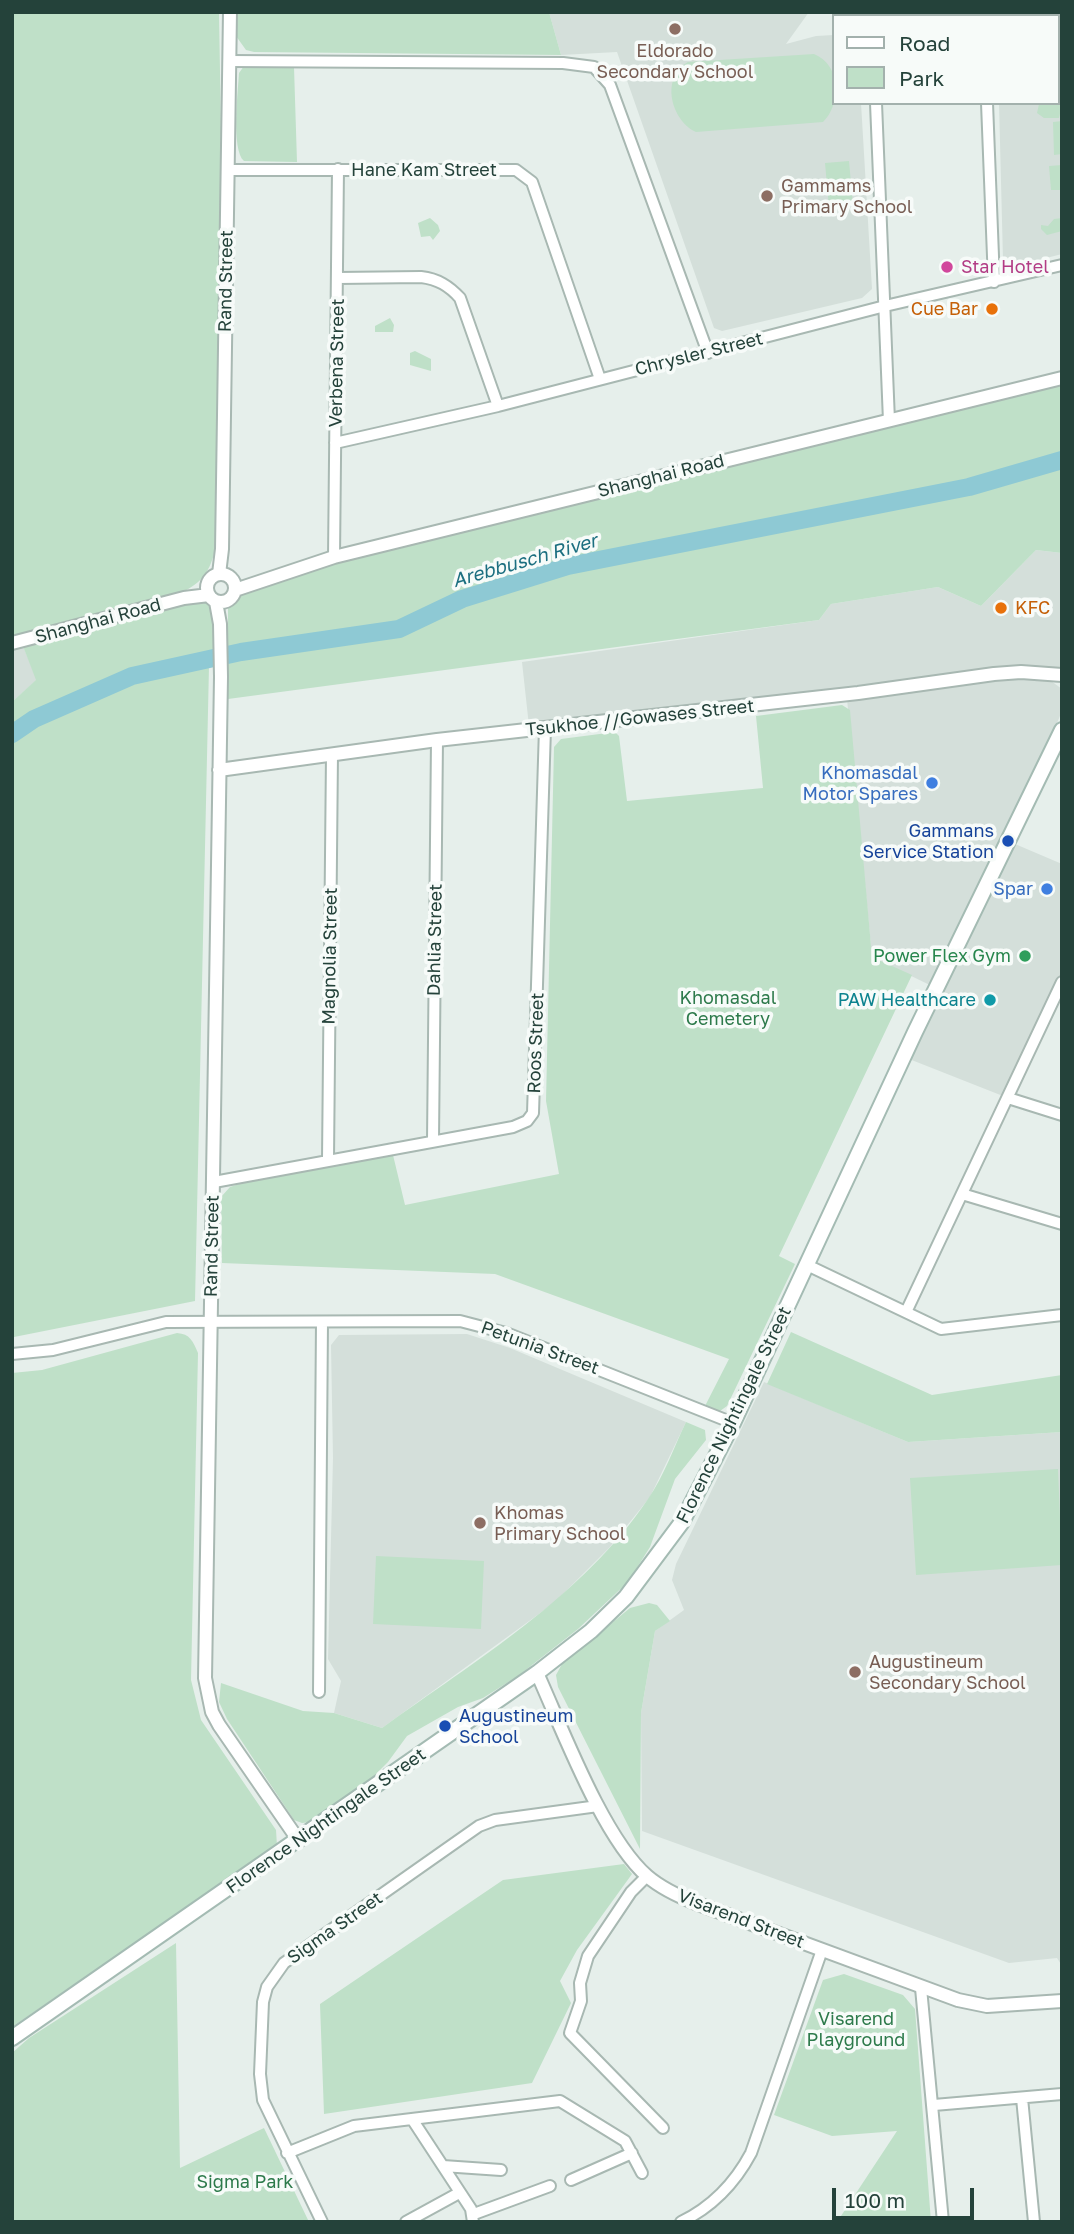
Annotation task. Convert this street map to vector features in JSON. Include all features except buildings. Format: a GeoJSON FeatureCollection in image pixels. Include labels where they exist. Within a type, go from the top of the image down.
{"type":"FeatureCollection","features":[{"type":"Feature","properties":{"kind":"main road","name":"Florence Nightingale Street"},"geometry":{"type":"LineString","coordinates":[[12,2038],[537,1673],[600,1623],[641,1580],[682,1522],[733,1423],[920,1021],[1062,730]]}},
{"type":"Feature","properties":{"kind":"street","name":"Rand Street"},"geometry":{"type":"LineString","coordinates":[[230,12],[205,1642],[207,1695],[219,1725],[299,1841]]}},
{"type":"Feature","properties":{"kind":"street"},"geometry":{"type":"LineString","coordinates":[[229,61],[563,63],[594,67],[610,85],[708,353]]}},
{"type":"Feature","properties":{"kind":"street"},"geometry":{"type":"LineString","coordinates":[[876,105],[889,421]]}},
{"type":"Feature","properties":{"kind":"street"},"geometry":{"type":"LineString","coordinates":[[987,105],[995,282]]}},
{"type":"Feature","properties":{"kind":"street","name":"Verbena Street"},"geometry":{"type":"LineString","coordinates":[[334,557],[338,169]]}},
{"type":"Feature","properties":{"kind":"street","name":"Hane Kam Street"},"geometry":{"type":"LineString","coordinates":[[228,170],[516,170],[525,174],[532,182],[600,379]]}},
{"type":"Feature","properties":{"kind":"street","name":"Chrysler Street"},"geometry":{"type":"LineString","coordinates":[[335,443],[498,406],[885,306],[1062,265]]}},
{"type":"Feature","properties":{"kind":"street"},"geometry":{"type":"LineString","coordinates":[[338,278],[433,278],[453,290],[460,299],[498,406]]}},
{"type":"Feature","properties":{"kind":"street","name":"Shanghai Road"},"geometry":{"type":"LineString","coordinates":[[12,643],[260,579],[334,557],[1062,377]]}},
{"type":"Feature","properties":{"kind":"street","name":"Tsukhoe //Gowases Street"},"geometry":{"type":"LineString","coordinates":[[219,770],[437,740],[858,694],[994,674],[1021,672],[1062,675]]}},
{"type":"Feature","properties":{"kind":"street","name":"Roos Street"},"geometry":{"type":"LineString","coordinates":[[214,1182],[513,1127],[527,1121],[533,1113],[545,728]]}},
{"type":"Feature","properties":{"kind":"street","name":"Dahlia Street"},"geometry":{"type":"LineString","coordinates":[[433,1140],[437,740]]}},
{"type":"Feature","properties":{"kind":"street","name":"Magnolia Street"},"geometry":{"type":"LineString","coordinates":[[328,1159],[332,754]]}},
{"type":"Feature","properties":{"kind":"street"},"geometry":{"type":"LineString","coordinates":[[906,1312],[1007,1098],[1057,1004],[1062,982]]}},
{"type":"Feature","properties":{"kind":"street"},"geometry":{"type":"LineString","coordinates":[[1007,1098],[1062,1115]]}},
{"type":"Feature","properties":{"kind":"street"},"geometry":{"type":"LineString","coordinates":[[962,1194],[1062,1224]]}},
{"type":"Feature","properties":{"kind":"street"},"geometry":{"type":"LineString","coordinates":[[807,1265],[932,1326],[950,1330],[1062,1315]]}},
{"type":"Feature","properties":{"kind":"street","name":"Petunia Street"},"geometry":{"type":"LineString","coordinates":[[12,1354],[53,1350],[166,1322],[211,1320],[473,1324],[521,1338],[733,1423]]}},
{"type":"Feature","properties":{"kind":"street"},"geometry":{"type":"LineString","coordinates":[[319,1692],[322,1322]]}},
{"type":"Feature","properties":{"kind":"street","name":"Visarend Street"},"geometry":{"type":"LineString","coordinates":[[537,1673],[598,1806],[630,1856],[647,1876],[676,1895],[921,1988],[988,2006],[1062,2001]]}},
{"type":"Feature","properties":{"kind":"street","name":"Sigma Street"},"geometry":{"type":"LineString","coordinates":[[322,2222],[267,2112],[260,2074],[263,2001],[267,1987],[284,1963],[479,1826],[495,1820],[598,1806]]}},
{"type":"Feature","properties":{"kind":"street"},"geometry":{"type":"LineString","coordinates":[[647,1876],[631,1892],[588,1956],[580,1983],[581,2001],[570,2033],[663,2128]]}},
{"type":"Feature","properties":{"kind":"street"},"geometry":{"type":"LineString","coordinates":[[681,2222],[705,2210],[737,2176],[751,2152],[822,1950]]}},
{"type":"Feature","properties":{"kind":"street"},"geometry":{"type":"LineString","coordinates":[[921,1988],[943,2222]]}},
{"type":"Feature","properties":{"kind":"street"},"geometry":{"type":"LineString","coordinates":[[934,2105],[1062,2094]]}},
{"type":"Feature","properties":{"kind":"street"},"geometry":{"type":"LineString","coordinates":[[1022,2098],[1034,2222]]}},
{"type":"Feature","properties":{"kind":"street"},"geometry":{"type":"LineString","coordinates":[[287,2153],[354,2126],[564,2101],[625,2141],[642,2173]]}},
{"type":"Feature","properties":{"kind":"street"},"geometry":{"type":"LineString","coordinates":[[412,2119],[473,2218],[550,2186]]}},
{"type":"Feature","properties":{"kind":"street"},"geometry":{"type":"LineString","coordinates":[[571,2180],[632,2153]]}},
{"type":"Feature","properties":{"kind":"street"},"geometry":{"type":"LineString","coordinates":[[443,2166],[501,2169]]}},
{"type":"Feature","properties":{"kind":"street"},"geometry":{"type":"LineString","coordinates":[[406,2222],[459,2193]]}},
{"type":"Feature","properties":{"kind":"street"},"geometry":{"type":"LineString","coordinates":[[705,2210],[710,2222]]}},
{"type":"Feature","properties":{"kind":"shaded area","name":"Gammams Primary School"},"geometry":{"type":"Polygon","coordinates":[[[549,12],[809,12],[786,44],[816,36],[832,35],[832,105],[861,105],[872,289],[862,298],[722,331],[714,328],[617,52],[561,55],[549,12]]]}},
{"type":"Feature","properties":{"kind":"shaded area"},"geometry":{"type":"Polygon","coordinates":[[[1062,91],[1062,254],[1011,267],[1003,260],[999,105],[1060,105],[1062,91]]]}},
{"type":"Feature","properties":{"kind":"shaded area"},"geometry":{"type":"Polygon","coordinates":[[[1036,550],[1062,553],[1062,668],[1026,665],[529,726],[522,662],[819,620],[831,604],[938,587],[981,606],[1036,550]]]}},
{"type":"Feature","properties":{"kind":"shaded area"},"geometry":{"type":"Polygon","coordinates":[[[21,641],[37,680],[12,702],[12,643],[21,641]]]}},
{"type":"Feature","properties":{"kind":"shaded area"},"geometry":{"type":"Polygon","coordinates":[[[1002,678],[1051,681],[1062,689],[1062,711],[1008,841],[1062,864],[1062,981],[1008,1098],[904,1057],[936,988],[872,957],[847,699],[1002,678]]]}},
{"type":"Feature","properties":{"kind":"shaded area","name":"Khomas Primary School"},"geometry":{"type":"Polygon","coordinates":[[[467,1334],[510,1348],[686,1422],[650,1497],[609,1548],[554,1603],[382,1728],[334,1713],[341,1681],[328,1659],[333,1458],[331,1345],[339,1335],[467,1334]]]}},
{"type":"Feature","properties":{"kind":"shaded area","name":"Augustineum Secondary School"},"geometry":{"type":"Polygon","coordinates":[[[764,1382],[908,1442],[1062,1432],[1062,1966],[1057,1958],[1009,1963],[642,1831],[641,1713],[655,1631],[684,1610],[672,1580],[676,1564],[764,1382]]]}},
{"type":"Feature","properties":{"kind":"green space"},"geometry":{"type":"Polygon","coordinates":[[[12,12],[219,12],[221,131],[215,549],[211,563],[200,580],[182,592],[12,636],[12,12]]]}},
{"type":"Feature","properties":{"kind":"green space"},"geometry":{"type":"Polygon","coordinates":[[[236,12],[549,12],[561,55],[254,52],[246,50],[236,36],[236,12]]]}},
{"type":"Feature","properties":{"kind":"green space"},"geometry":{"type":"Polygon","coordinates":[[[814,54],[823,59],[832,72],[833,106],[823,122],[696,132],[680,118],[672,99],[674,78],[679,69],[688,62],[814,54]]]}},
{"type":"Feature","properties":{"kind":"green space"},"geometry":{"type":"Polygon","coordinates":[[[244,66],[294,67],[297,162],[244,161],[240,155],[236,133],[237,106],[239,73],[244,66]]]}},
{"type":"Feature","properties":{"kind":"green space"},"geometry":{"type":"Polygon","coordinates":[[[1039,105],[1062,105],[1059,118],[1044,118],[1037,113],[1039,105]]]}},
{"type":"Feature","properties":{"kind":"green space"},"geometry":{"type":"Polygon","coordinates":[[[1062,121],[1062,154],[1054,155],[1053,122],[1062,121]]]}},
{"type":"Feature","properties":{"kind":"green space"},"geometry":{"type":"Polygon","coordinates":[[[849,161],[853,205],[829,207],[825,163],[849,161]]]}},
{"type":"Feature","properties":{"kind":"green space"},"geometry":{"type":"Polygon","coordinates":[[[1062,165],[1062,190],[1051,190],[1049,166],[1062,165]]]}},
{"type":"Feature","properties":{"kind":"green space"},"geometry":{"type":"Polygon","coordinates":[[[430,218],[440,231],[433,240],[430,236],[421,237],[418,223],[430,218]]]}},
{"type":"Feature","properties":{"kind":"green space"},"geometry":{"type":"Polygon","coordinates":[[[1062,218],[1062,231],[1047,235],[1041,229],[1041,225],[1048,226],[1054,219],[1062,218]]]}},
{"type":"Feature","properties":{"kind":"green space"},"geometry":{"type":"Polygon","coordinates":[[[390,318],[394,325],[393,332],[375,332],[375,326],[390,318]]]}},
{"type":"Feature","properties":{"kind":"green space"},"geometry":{"type":"Polygon","coordinates":[[[415,351],[431,359],[431,371],[410,365],[410,353],[415,351]]]}},
{"type":"Feature","properties":{"kind":"green space"},"geometry":{"type":"Polygon","coordinates":[[[1062,378],[1062,553],[1036,550],[981,606],[938,587],[831,604],[819,620],[228,699],[228,601],[235,590],[260,579],[1062,378]]]}},
{"type":"Feature","properties":{"kind":"green space"},"geometry":{"type":"Polygon","coordinates":[[[209,595],[216,602],[220,657],[132,676],[95,693],[135,678],[207,662],[209,666],[195,1301],[14,1337],[12,702],[36,680],[21,641],[209,595]]]}},
{"type":"Feature","properties":{"kind":"green space","name":"Khomasdal Cemetery"},"geometry":{"type":"Polygon","coordinates":[[[842,705],[850,710],[872,957],[912,975],[779,1256],[795,1264],[727,1406],[720,1411],[705,1406],[729,1359],[495,1274],[222,1263],[221,1197],[230,1187],[242,1183],[393,1155],[405,1205],[559,1174],[546,1101],[554,747],[561,739],[615,732],[619,736],[627,801],[763,788],[756,716],[842,705]]]}},
{"type":"Feature","properties":{"kind":"green space"},"geometry":{"type":"Polygon","coordinates":[[[791,1332],[932,1395],[1062,1375],[1062,1432],[908,1442],[767,1384],[791,1332]]]}},
{"type":"Feature","properties":{"kind":"green space"},"geometry":{"type":"Polygon","coordinates":[[[177,1333],[190,1339],[198,1353],[191,1680],[201,1720],[276,1830],[277,1846],[12,2027],[12,1373],[42,1370],[177,1333]]]}},
{"type":"Feature","properties":{"kind":"green space"},"geometry":{"type":"Polygon","coordinates":[[[686,1422],[705,1430],[706,1440],[675,1479],[650,1547],[628,1582],[578,1629],[518,1676],[483,1698],[458,1707],[407,1736],[388,1762],[361,1789],[311,1822],[294,1820],[227,1719],[219,1702],[221,1683],[303,1711],[334,1713],[382,1728],[526,1625],[592,1567],[654,1490],[686,1422]]]}},
{"type":"Feature","properties":{"kind":"green space"},"geometry":{"type":"Polygon","coordinates":[[[1058,1469],[1062,1565],[916,1575],[910,1478],[1058,1469]]]}},
{"type":"Feature","properties":{"kind":"green space"},"geometry":{"type":"Polygon","coordinates":[[[376,1556],[484,1561],[481,1629],[373,1624],[376,1556]]]}},
{"type":"Feature","properties":{"kind":"green space"},"geometry":{"type":"Polygon","coordinates":[[[649,1603],[657,1605],[670,1621],[655,1631],[641,1713],[640,1849],[558,1687],[556,1675],[562,1664],[630,1608],[649,1603]]]}},
{"type":"Feature","properties":{"kind":"green space"},"geometry":{"type":"Polygon","coordinates":[[[624,1864],[632,1874],[577,1950],[560,1981],[571,2003],[532,2083],[324,2114],[320,2004],[503,1880],[624,1864]]]}},
{"type":"Feature","properties":{"kind":"green space","name":"Sigma Park"},"geometry":{"type":"Polygon","coordinates":[[[176,1943],[180,2168],[264,2128],[309,2222],[12,2222],[12,2053],[29,2038],[176,1943]]]}},
{"type":"Feature","properties":{"kind":"green space","name":"Visarend Playground"},"geometry":{"type":"Polygon","coordinates":[[[844,1974],[903,1995],[915,2009],[931,2222],[837,2222],[897,2131],[832,2136],[774,2115],[823,1980],[844,1974]]]}},
{"type":"Feature","properties":{"kind":"waterway","name":"Arebbusch River"},"geometry":{"type":"LineString","coordinates":[[12,734],[34,719],[132,676],[241,652],[399,629],[462,599],[568,566],[969,487],[1062,460]]}},
{"type":"Feature","properties":{"kind":"place","name":"Eldorado Secondary School"},"geometry":{"type":"Point","coordinates":[675,29]}},
{"type":"Feature","properties":{"kind":"place","name":"Gammams Primary School"},"geometry":{"type":"Point","coordinates":[767,196]}},
{"type":"Feature","properties":{"kind":"place","name":"Star Hotel"},"geometry":{"type":"Point","coordinates":[947,267]}},
{"type":"Feature","properties":{"kind":"place","name":"Cue Bar"},"geometry":{"type":"Point","coordinates":[992,309]}},
{"type":"Feature","properties":{"kind":"place","name":"KFC"},"geometry":{"type":"Point","coordinates":[1001,608]}},
{"type":"Feature","properties":{"kind":"place","name":"Khomasdal Motor Spares"},"geometry":{"type":"Point","coordinates":[932,783]}},
{"type":"Feature","properties":{"kind":"place","name":"Gammans Service Station"},"geometry":{"type":"Point","coordinates":[1008,841]}},
{"type":"Feature","properties":{"kind":"place","name":"Spar"},"geometry":{"type":"Point","coordinates":[1047,889]}},
{"type":"Feature","properties":{"kind":"place","name":"Power Flex Gym"},"geometry":{"type":"Point","coordinates":[1025,956]}},
{"type":"Feature","properties":{"kind":"place","name":"PAW Healthcare"},"geometry":{"type":"Point","coordinates":[990,1000]}},
{"type":"Feature","properties":{"kind":"place","name":"Khomas Primary School"},"geometry":{"type":"Point","coordinates":[480,1523]}},
{"type":"Feature","properties":{"kind":"place","name":"Augustineum Secondary School"},"geometry":{"type":"Point","coordinates":[855,1672]}},
{"type":"Feature","properties":{"kind":"place","name":"Augustineum School"},"geometry":{"type":"Point","coordinates":[445,1726]}}]}
